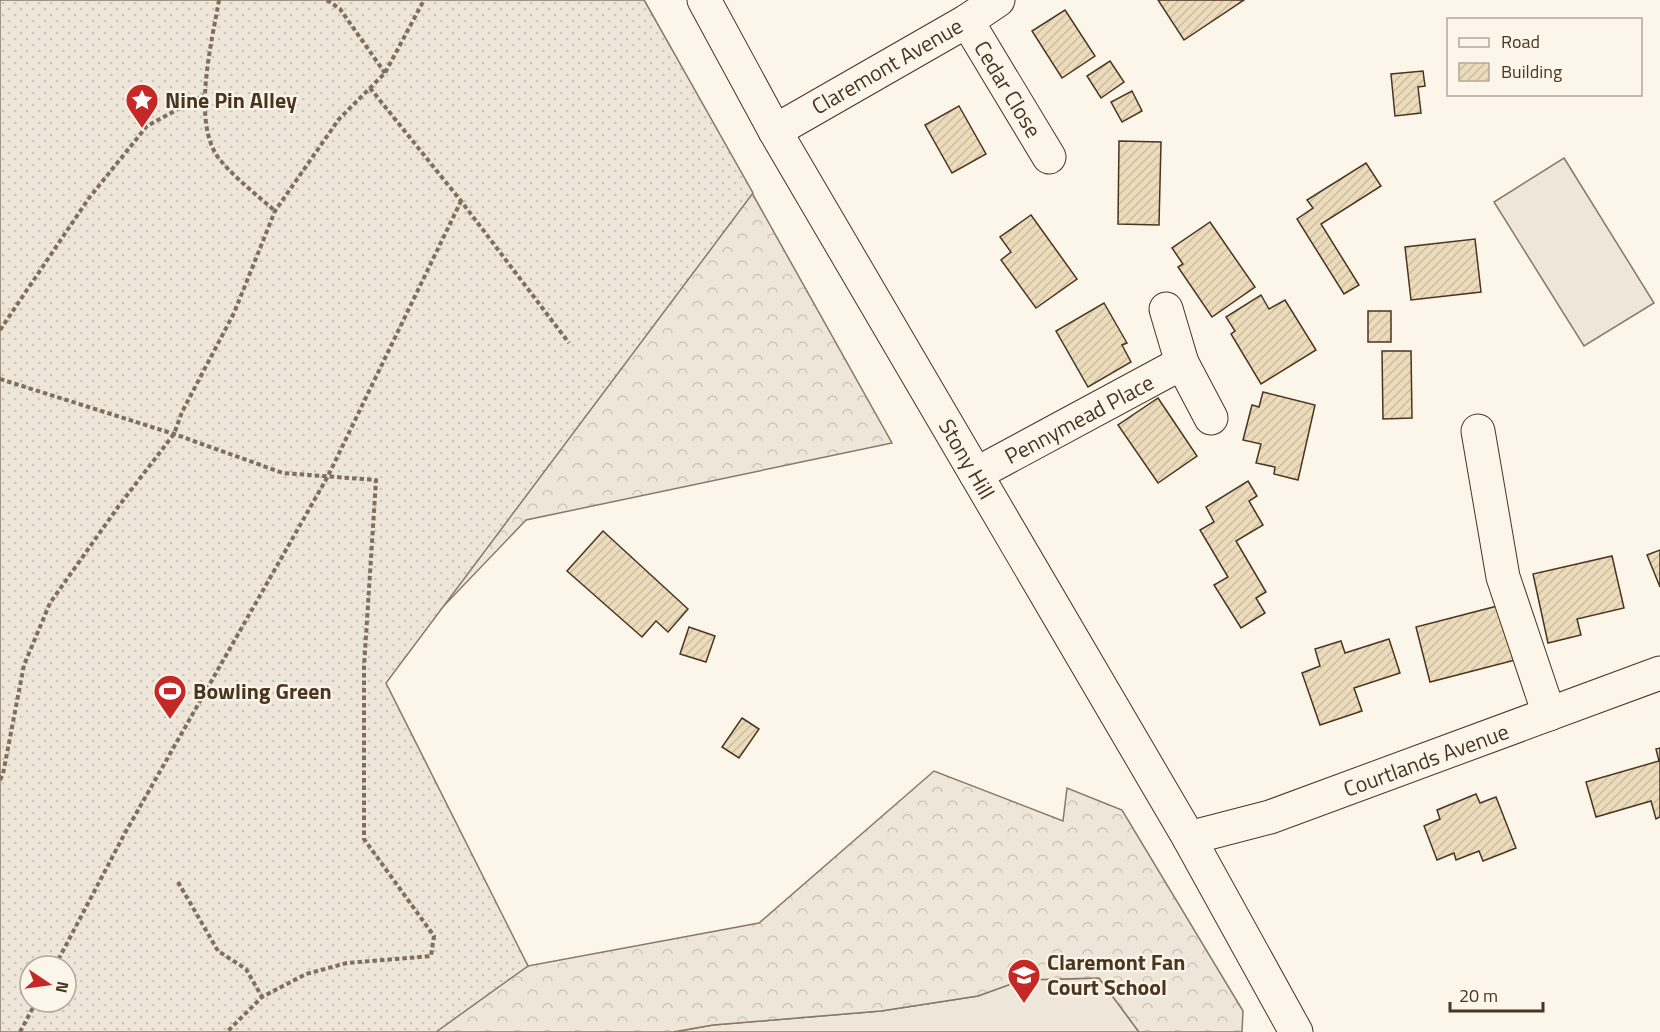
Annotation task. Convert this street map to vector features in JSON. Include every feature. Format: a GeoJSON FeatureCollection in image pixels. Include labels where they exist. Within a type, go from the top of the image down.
{"type":"FeatureCollection","features":[{"type":"Feature","properties":{"kind":"street","name":"Stony Hill"},"geometry":{"type":"LineString","coordinates":[[704,0],[775,131],[1189,838],[1296,1032]]}},
{"type":"Feature","properties":{"kind":"street","name":"Claremont Avenue"},"geometry":{"type":"LineString","coordinates":[[775,131],[967,21],[998,0]]}},
{"type":"Feature","properties":{"kind":"street","name":"Cedar Close"},"geometry":{"type":"LineString","coordinates":[[967,21],[1049,157]]}},
{"type":"Feature","properties":{"kind":"street"},"geometry":{"type":"LineString","coordinates":[[1166,309],[1182,363],[1211,418]]}},
{"type":"Feature","properties":{"kind":"street","name":"Pennymead Place"},"geometry":{"type":"LineString","coordinates":[[976,474],[1182,363]]}},
{"type":"Feature","properties":{"kind":"street"},"geometry":{"type":"LineString","coordinates":[[1478,431],[1503,577],[1549,714]]}},
{"type":"Feature","properties":{"kind":"street","name":"Courtlands Avenue"},"geometry":{"type":"LineString","coordinates":[[1189,838],[1270,817],[1660,674]]}},
{"type":"Feature","properties":{"kind":"path"},"geometry":{"type":"LineString","coordinates":[[219,0],[204,95],[208,140],[219,160],[275,211]]}},
{"type":"Feature","properties":{"kind":"path"},"geometry":{"type":"LineString","coordinates":[[327,0],[340,9],[385,73]]}},
{"type":"Feature","properties":{"kind":"path"},"geometry":{"type":"LineString","coordinates":[[0,780],[24,665],[50,603],[118,507],[174,434],[182,412],[234,313],[275,211],[339,119],[385,73],[423,0]]}},
{"type":"Feature","properties":{"kind":"path"},"geometry":{"type":"LineString","coordinates":[[370,88],[461,201],[569,343]]}},
{"type":"Feature","properties":{"kind":"path"},"geometry":{"type":"LineString","coordinates":[[0,330],[89,198],[147,126],[204,95]]}},
{"type":"Feature","properties":{"kind":"path"},"geometry":{"type":"LineString","coordinates":[[61,954],[125,833],[328,476],[461,201]]}},
{"type":"Feature","properties":{"kind":"path"},"geometry":{"type":"LineString","coordinates":[[0,379],[174,434],[283,473],[376,480],[364,667],[364,839],[434,936],[431,956],[347,963],[306,974],[262,997],[227,1032]]}},
{"type":"Feature","properties":{"kind":"path"},"geometry":{"type":"LineString","coordinates":[[0,766],[3,774]]}},
{"type":"Feature","properties":{"kind":"path"},"geometry":{"type":"LineString","coordinates":[[178,882],[218,951],[246,969],[262,997]]}},
{"type":"Feature","properties":{"kind":"path"},"geometry":{"type":"LineString","coordinates":[[20,1032],[30,1014]]}},
{"type":"Feature","properties":{"kind":"green space"},"geometry":{"type":"Polygon","coordinates":[[[0,0],[644,0],[753,193],[386,683],[528,966],[436,1032],[0,1032],[0,0]]]}},
{"type":"Feature","properties":{"kind":"green space"},"geometry":{"type":"Polygon","coordinates":[[[337,0],[644,0],[892,443],[526,520],[369,684],[528,966],[759,923],[934,771],[1063,821],[1067,788],[1122,810],[1243,1011],[1242,1032],[1139,1032],[1099,978],[1022,980],[978,996],[881,1011],[713,1025],[673,1032],[53,1032],[61,1014],[78,1014],[78,975],[125,868],[337,0]]]}},
{"type":"Feature","properties":{"kind":"green space"},"geometry":{"type":"Polygon","coordinates":[[[1564,158],[1654,303],[1584,346],[1494,202],[1564,158]]]}},
{"type":"Feature","properties":{"kind":"green space","name":"Claremont Fan Court School"},"geometry":{"type":"Polygon","coordinates":[[[1099,978],[1139,1032],[674,1032],[713,1025],[881,1011],[978,996],[1022,980],[1099,978]]]}},
{"type":"Feature","properties":{"kind":"building"},"geometry":{"type":"Polygon","coordinates":[[[1158,0],[1244,0],[1184,40],[1158,0]]]}},
{"type":"Feature","properties":{"kind":"building"},"geometry":{"type":"Polygon","coordinates":[[[1065,10],[1095,56],[1062,78],[1032,31],[1065,10]]]}},
{"type":"Feature","properties":{"kind":"building"},"geometry":{"type":"Polygon","coordinates":[[[1110,61],[1124,82],[1101,98],[1087,76],[1110,61]]]}},
{"type":"Feature","properties":{"kind":"building"},"geometry":{"type":"Polygon","coordinates":[[[1423,71],[1425,86],[1418,87],[1421,113],[1395,116],[1391,74],[1423,71]]]}},
{"type":"Feature","properties":{"kind":"building"},"geometry":{"type":"Polygon","coordinates":[[[1132,91],[1142,111],[1122,122],[1111,102],[1132,91]]]}},
{"type":"Feature","properties":{"kind":"building"},"geometry":{"type":"Polygon","coordinates":[[[959,106],[986,154],[952,173],[925,125],[959,106]]]}},
{"type":"Feature","properties":{"kind":"building"},"geometry":{"type":"Polygon","coordinates":[[[1119,141],[1161,142],[1159,225],[1118,224],[1119,141]]]}},
{"type":"Feature","properties":{"kind":"building"},"geometry":{"type":"Polygon","coordinates":[[[1366,163],[1381,186],[1321,224],[1359,285],[1344,294],[1297,219],[1313,208],[1307,200],[1366,163]]]}},
{"type":"Feature","properties":{"kind":"building"},"geometry":{"type":"Polygon","coordinates":[[[1031,215],[1077,279],[1036,308],[1001,260],[1011,252],[1000,237],[1031,215]]]}},
{"type":"Feature","properties":{"kind":"building"},"geometry":{"type":"Polygon","coordinates":[[[1210,222],[1255,287],[1212,317],[1178,267],[1183,264],[1172,248],[1210,222]]]}},
{"type":"Feature","properties":{"kind":"building"},"geometry":{"type":"Polygon","coordinates":[[[1475,239],[1481,292],[1411,300],[1405,247],[1475,239]]]}},
{"type":"Feature","properties":{"kind":"building"},"geometry":{"type":"Polygon","coordinates":[[[1261,295],[1269,309],[1285,300],[1316,350],[1261,384],[1231,334],[1235,331],[1226,317],[1261,295]]]}},
{"type":"Feature","properties":{"kind":"building"},"geometry":{"type":"Polygon","coordinates":[[[1104,303],[1127,343],[1122,345],[1131,362],[1088,387],[1056,331],[1104,303]]]}},
{"type":"Feature","properties":{"kind":"building"},"geometry":{"type":"Polygon","coordinates":[[[1368,311],[1391,311],[1391,342],[1368,342],[1368,311]]]}},
{"type":"Feature","properties":{"kind":"building"},"geometry":{"type":"Polygon","coordinates":[[[1382,351],[1411,351],[1412,418],[1383,419],[1382,351]]]}},
{"type":"Feature","properties":{"kind":"building"},"geometry":{"type":"Polygon","coordinates":[[[1263,392],[1315,405],[1298,480],[1274,474],[1275,467],[1256,463],[1261,444],[1243,440],[1252,405],[1259,407],[1263,392]]]}},
{"type":"Feature","properties":{"kind":"building"},"geometry":{"type":"Polygon","coordinates":[[[1158,398],[1197,456],[1158,483],[1118,425],[1158,398]]]}},
{"type":"Feature","properties":{"kind":"building"},"geometry":{"type":"Polygon","coordinates":[[[1248,481],[1257,496],[1249,501],[1263,525],[1236,541],[1266,592],[1256,598],[1265,613],[1241,628],[1214,585],[1228,577],[1200,530],[1214,522],[1206,507],[1248,481]]]}},
{"type":"Feature","properties":{"kind":"building"},"geometry":{"type":"Polygon","coordinates":[[[603,531],[688,609],[668,632],[656,621],[642,637],[567,571],[603,531]]]}},
{"type":"Feature","properties":{"kind":"building"},"geometry":{"type":"Polygon","coordinates":[[[1660,550],[1660,587],[1647,555],[1660,550]]]}},
{"type":"Feature","properties":{"kind":"building"},"geometry":{"type":"Polygon","coordinates":[[[1612,556],[1624,608],[1577,619],[1581,635],[1548,643],[1533,574],[1612,556]]]}},
{"type":"Feature","properties":{"kind":"building"},"geometry":{"type":"Polygon","coordinates":[[[1509,603],[1523,658],[1430,682],[1416,627],[1509,603]]]}},
{"type":"Feature","properties":{"kind":"building"},"geometry":{"type":"Polygon","coordinates":[[[689,627],[715,636],[706,662],[680,654],[689,627]]]}},
{"type":"Feature","properties":{"kind":"building"},"geometry":{"type":"Polygon","coordinates":[[[1389,639],[1400,673],[1354,688],[1362,711],[1320,725],[1302,673],[1320,666],[1315,649],[1341,641],[1345,653],[1389,639]]]}},
{"type":"Feature","properties":{"kind":"building"},"geometry":{"type":"Polygon","coordinates":[[[742,718],[759,729],[739,758],[722,747],[742,718]]]}},
{"type":"Feature","properties":{"kind":"building"},"geometry":{"type":"Polygon","coordinates":[[[1660,748],[1660,817],[1656,819],[1651,801],[1596,817],[1586,782],[1659,761],[1656,749],[1660,748]]]}},
{"type":"Feature","properties":{"kind":"building"},"geometry":{"type":"Polygon","coordinates":[[[1476,794],[1480,803],[1496,797],[1516,848],[1483,861],[1479,851],[1456,860],[1454,853],[1437,860],[1424,826],[1440,819],[1437,810],[1476,794]]]}},
{"type":"Feature","properties":{"kind":"place","name":"Nine Pin Alley"},"geometry":{"type":"Point","coordinates":[142,129]}},
{"type":"Feature","properties":{"kind":"place","name":"Bowling Green"},"geometry":{"type":"Point","coordinates":[170,720]}},
{"type":"Feature","properties":{"kind":"place","name":"Claremont Fan Court School"},"geometry":{"type":"Point","coordinates":[1024,1004]}}]}
